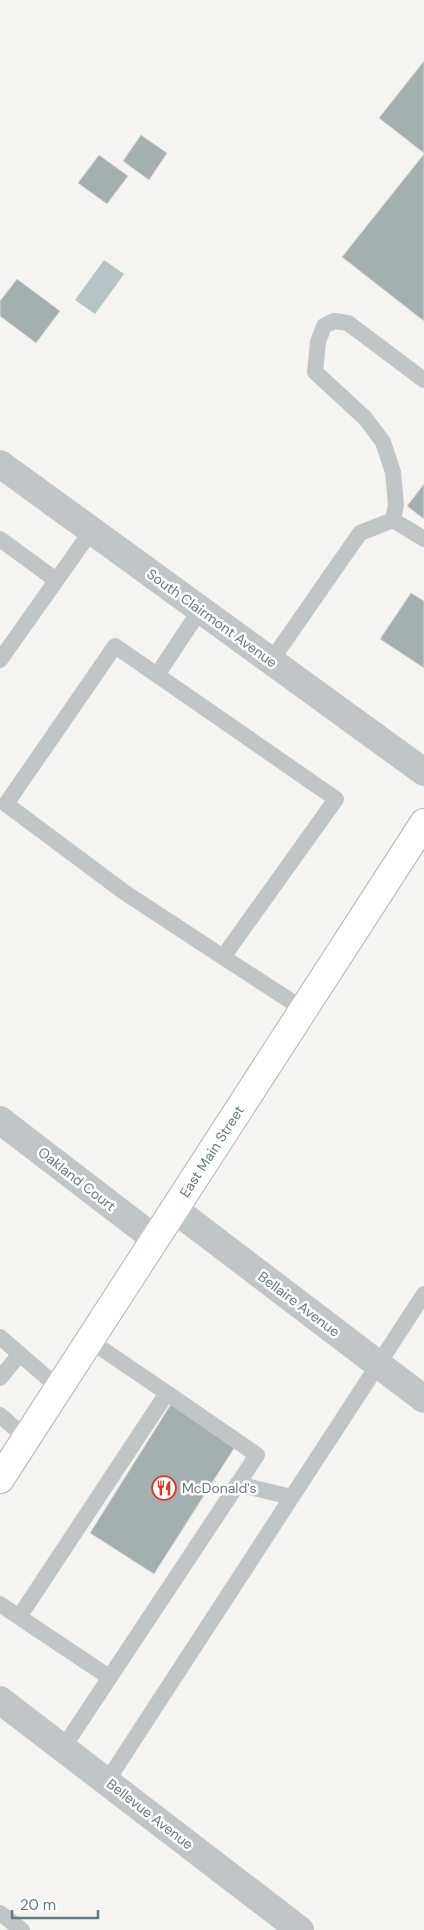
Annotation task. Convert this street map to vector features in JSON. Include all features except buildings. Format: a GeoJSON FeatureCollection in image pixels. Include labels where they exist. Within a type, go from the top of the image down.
{"type":"FeatureCollection","features":[{"type":"Feature","properties":{"kind":"main road","name":"East Main Street"},"geometry":{"type":"LineString","coordinates":[[0,1479],[424,822]]}},
{"type":"Feature","properties":{"kind":"street","name":"South Clairmont Avenue"},"geometry":{"type":"LineString","coordinates":[[0,464],[424,772]]}},
{"type":"Feature","properties":{"kind":"street","name":"Oakland Court"},"geometry":{"type":"LineString","coordinates":[[0,1120],[155,1239]]}},
{"type":"Feature","properties":{"kind":"street","name":"Bellaire Avenue"},"geometry":{"type":"LineString","coordinates":[[174,1209],[424,1400]]}},
{"type":"Feature","properties":{"kind":"street","name":"Bellevue Avenue"},"geometry":{"type":"LineString","coordinates":[[0,1700],[300,1930]]}},
{"type":"Feature","properties":{"kind":"lane"},"geometry":{"type":"LineString","coordinates":[[393,520],[396,505],[394,480],[383,442],[365,418],[315,372],[318,342],[324,326],[334,321],[348,323],[424,380]]}},
{"type":"Feature","properties":{"kind":"lane"},"geometry":{"type":"LineString","coordinates":[[393,520],[424,538]]}},
{"type":"Feature","properties":{"kind":"lane"},"geometry":{"type":"LineString","coordinates":[[271,661],[360,533],[393,520]]}},
{"type":"Feature","properties":{"kind":"lane"},"geometry":{"type":"LineString","coordinates":[[0,660],[92,530]]}},
{"type":"Feature","properties":{"kind":"lane"},"geometry":{"type":"LineString","coordinates":[[0,539],[56,580]]}},
{"type":"Feature","properties":{"kind":"lane"},"geometry":{"type":"LineString","coordinates":[[157,675],[200,610]]}},
{"type":"Feature","properties":{"kind":"lane"},"geometry":{"type":"LineString","coordinates":[[223,957],[336,799],[115,646],[6,804],[124,892],[223,957],[303,1009]]}},
{"type":"Feature","properties":{"kind":"lane"},"geometry":{"type":"LineString","coordinates":[[107,1781],[424,1294]]}},
{"type":"Feature","properties":{"kind":"lane"},"geometry":{"type":"LineString","coordinates":[[0,1337],[59,1388]]}},
{"type":"Feature","properties":{"kind":"lane"},"geometry":{"type":"LineString","coordinates":[[63,1748],[257,1454],[89,1340]]}},
{"type":"Feature","properties":{"kind":"lane"},"geometry":{"type":"LineString","coordinates":[[0,1378],[20,1354]]}},
{"type":"Feature","properties":{"kind":"lane"},"geometry":{"type":"LineString","coordinates":[[19,1617],[167,1393]]}},
{"type":"Feature","properties":{"kind":"lane"},"geometry":{"type":"LineString","coordinates":[[0,1415],[26,1438]]}},
{"type":"Feature","properties":{"kind":"lane"},"geometry":{"type":"LineString","coordinates":[[238,1484],[291,1497]]}},
{"type":"Feature","properties":{"kind":"lane"},"geometry":{"type":"LineString","coordinates":[[0,1604],[109,1677]]}},
{"type":"Feature","properties":{"kind":"lane"},"geometry":{"type":"LineString","coordinates":[[0,1914],[22,1930]]}},
{"type":"Feature","properties":{"kind":"shaded area"},"geometry":{"type":"Polygon","coordinates":[[[104,260],[124,274],[95,314],[75,300],[104,260]]]}},
{"type":"Feature","properties":{"kind":"place","name":"McDonald's"},"geometry":{"type":"Point","coordinates":[164,1488]}}]}
